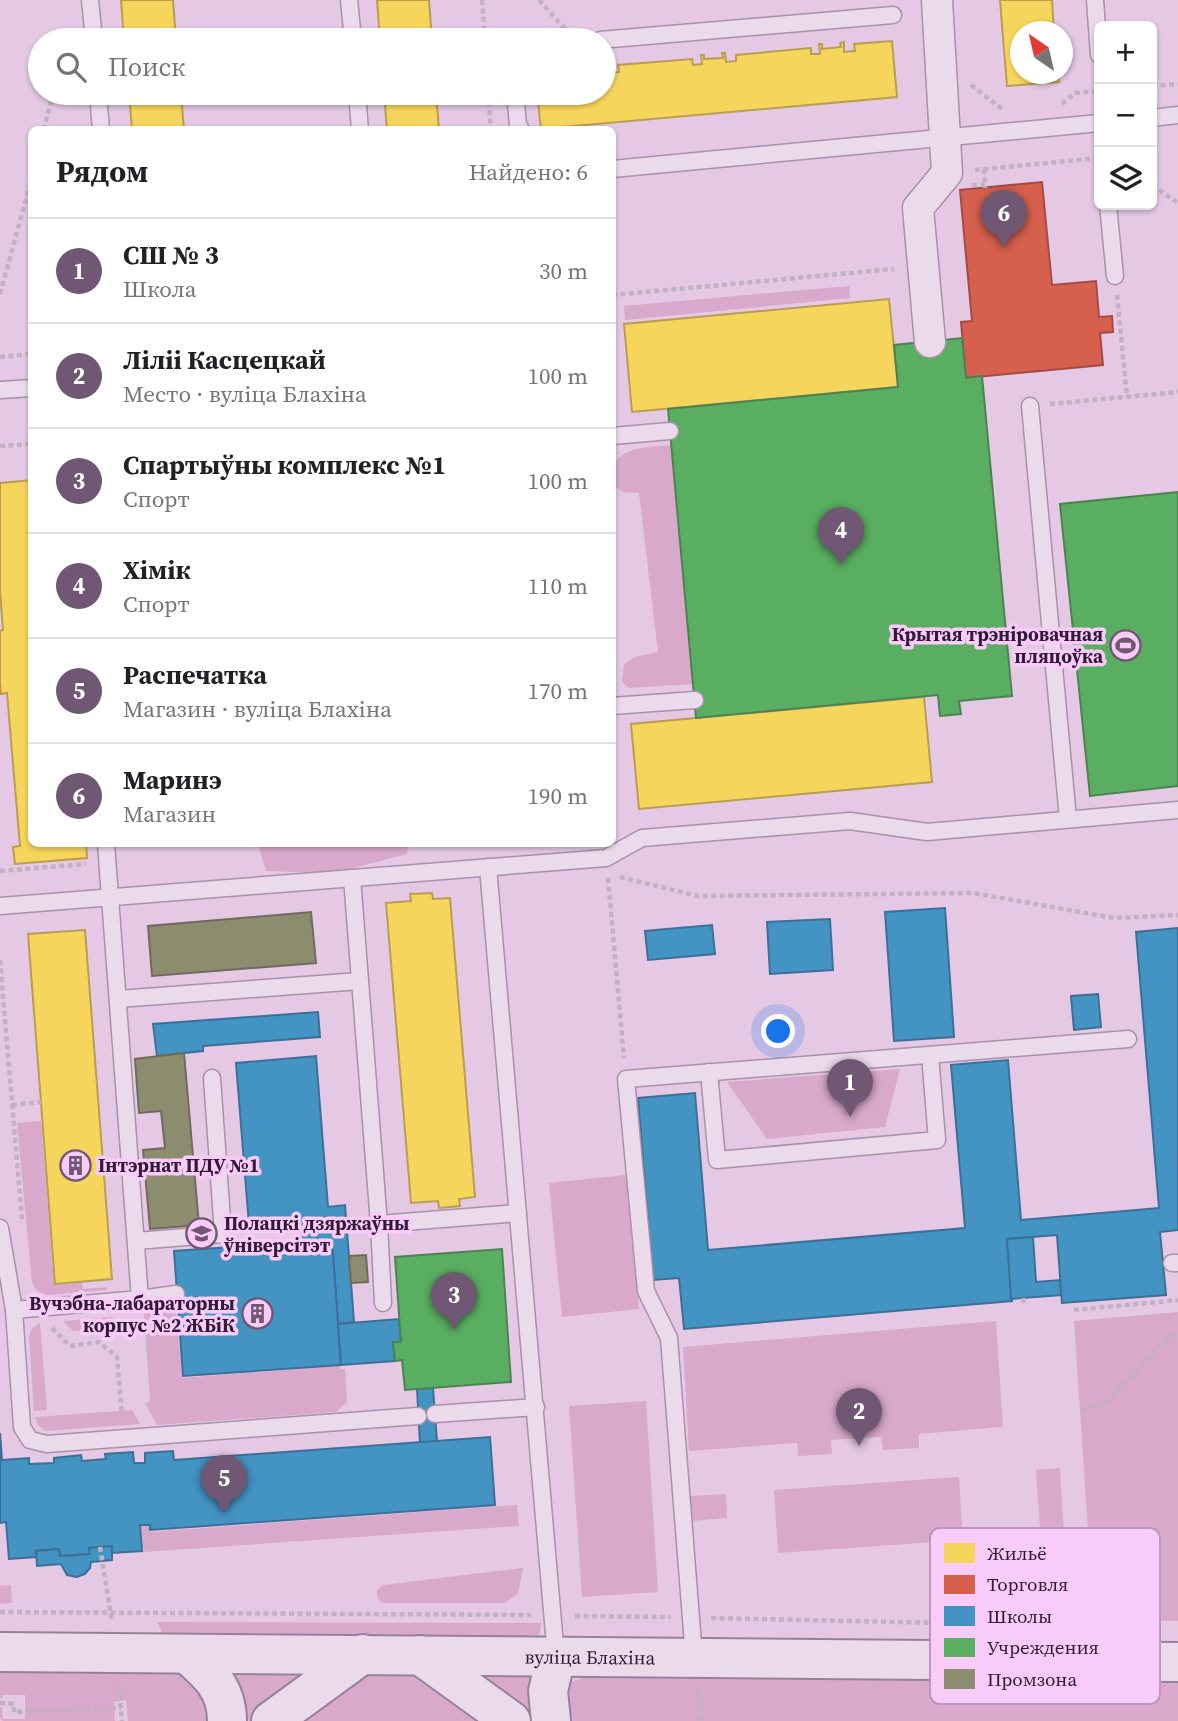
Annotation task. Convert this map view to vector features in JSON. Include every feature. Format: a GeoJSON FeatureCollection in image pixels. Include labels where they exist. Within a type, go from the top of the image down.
{"type":"FeatureCollection","features":[{"type":"Feature","properties":{"kind":"street"},"geometry":{"type":"LineString","coordinates":[[930,342],[918,208],[947,173],[937,0]]}},
{"type":"Feature","properties":{"kind":"street","name":"вуліца Блахіна"},"geometry":{"type":"LineString","coordinates":[[0,1652],[930,1659]]}},
{"type":"Feature","properties":{"kind":"street"},"geometry":{"type":"LineString","coordinates":[[187,1654],[211,1674],[222,1690],[227,1721]]}},
{"type":"Feature","properties":{"kind":"street"},"geometry":{"type":"LineString","coordinates":[[271,1721],[363,1654]]}},
{"type":"Feature","properties":{"kind":"street"},"geometry":{"type":"LineString","coordinates":[[420,1655],[511,1721]]}},
{"type":"Feature","properties":{"kind":"street"},"geometry":{"type":"LineString","coordinates":[[551,1721],[548,1691],[556,1657]]}},
{"type":"Feature","properties":{"kind":"street","name":"вуліца Блахіна"},"geometry":{"type":"LineString","coordinates":[[1160,1662],[1178,1662]]}},
{"type":"Feature","properties":{"kind":"lane"},"geometry":{"type":"LineString","coordinates":[[90,0],[92,28]]}},
{"type":"Feature","properties":{"kind":"lane"},"geometry":{"type":"LineString","coordinates":[[349,0],[352,28]]}},
{"type":"Feature","properties":{"kind":"lane"},"geometry":{"type":"LineString","coordinates":[[1095,0],[1097,21]]}},
{"type":"Feature","properties":{"kind":"lane"},"geometry":{"type":"LineString","coordinates":[[616,39],[893,15]]}},
{"type":"Feature","properties":{"kind":"lane"},"geometry":{"type":"LineString","coordinates":[[99,105],[101,126]]}},
{"type":"Feature","properties":{"kind":"lane"},"geometry":{"type":"LineString","coordinates":[[358,105],[360,126]]}},
{"type":"Feature","properties":{"kind":"lane"},"geometry":{"type":"LineString","coordinates":[[516,105],[519,126]]}},
{"type":"Feature","properties":{"kind":"lane"},"geometry":{"type":"LineString","coordinates":[[1157,118],[1178,116]]}},
{"type":"Feature","properties":{"kind":"lane"},"geometry":{"type":"LineString","coordinates":[[616,169],[1094,123]]}},
{"type":"Feature","properties":{"kind":"lane"},"geometry":{"type":"LineString","coordinates":[[1108,210],[1115,276]]}},
{"type":"Feature","properties":{"kind":"lane"},"geometry":{"type":"LineString","coordinates":[[0,390],[28,388]]}},
{"type":"Feature","properties":{"kind":"lane"},"geometry":{"type":"LineString","coordinates":[[1030,406],[1068,819]]}},
{"type":"Feature","properties":{"kind":"lane"},"geometry":{"type":"LineString","coordinates":[[616,436],[670,431]]}},
{"type":"Feature","properties":{"kind":"lane"},"geometry":{"type":"LineString","coordinates":[[616,706],[695,700]]}},
{"type":"Feature","properties":{"kind":"lane"},"geometry":{"type":"LineString","coordinates":[[616,847],[642,838],[850,821],[927,832],[1178,810]]}},
{"type":"Feature","properties":{"kind":"lane"},"geometry":{"type":"LineString","coordinates":[[106,847],[140,1299]]}},
{"type":"Feature","properties":{"kind":"lane"},"geometry":{"type":"LineString","coordinates":[[0,906],[488,867],[606,850]]}},
{"type":"Feature","properties":{"kind":"lane"},"geometry":{"type":"LineString","coordinates":[[488,867],[556,1657]]}},
{"type":"Feature","properties":{"kind":"lane"},"geometry":{"type":"LineString","coordinates":[[352,878],[383,1303]]}},
{"type":"Feature","properties":{"kind":"lane"},"geometry":{"type":"LineString","coordinates":[[118,999],[360,981]]}},
{"type":"Feature","properties":{"kind":"lane"},"geometry":{"type":"LineString","coordinates":[[694,1657],[669,1338],[646,1291],[626,1079],[1128,1039]]}},
{"type":"Feature","properties":{"kind":"lane"},"geometry":{"type":"LineString","coordinates":[[709,1072],[717,1160],[937,1140],[930,1055]]}},
{"type":"Feature","properties":{"kind":"lane"},"geometry":{"type":"LineString","coordinates":[[136,1241],[223,1234],[212,1078]]}},
{"type":"Feature","properties":{"kind":"lane"},"geometry":{"type":"LineString","coordinates":[[379,1224],[518,1213]]}},
{"type":"Feature","properties":{"kind":"lane"},"geometry":{"type":"LineString","coordinates":[[0,1228],[14,1310],[22,1427],[30,1440],[47,1444],[418,1416]]}},
{"type":"Feature","properties":{"kind":"lane"},"geometry":{"type":"LineString","coordinates":[[14,1310],[176,1294]]}},
{"type":"Feature","properties":{"kind":"lane"},"geometry":{"type":"LineString","coordinates":[[435,1415],[536,1407]]}},
{"type":"Feature","properties":{"kind":"path"},"geometry":{"type":"LineString","coordinates":[[482,0],[484,28]]}},
{"type":"Feature","properties":{"kind":"path"},"geometry":{"type":"LineString","coordinates":[[539,0],[564,28]]}},
{"type":"Feature","properties":{"kind":"path"},"geometry":{"type":"LineString","coordinates":[[1157,85],[1178,83]]}},
{"type":"Feature","properties":{"kind":"path"},"geometry":{"type":"LineString","coordinates":[[45,126],[50,105]]}},
{"type":"Feature","properties":{"kind":"path"},"geometry":{"type":"LineString","coordinates":[[489,105],[491,126]]}},
{"type":"Feature","properties":{"kind":"path"},"geometry":{"type":"LineString","coordinates":[[947,173],[1094,158]]}},
{"type":"Feature","properties":{"kind":"path"},"geometry":{"type":"LineString","coordinates":[[984,169],[984,186]]}},
{"type":"Feature","properties":{"kind":"path"},"geometry":{"type":"LineString","coordinates":[[1157,187],[1178,202]]}},
{"type":"Feature","properties":{"kind":"path"},"geometry":{"type":"LineString","coordinates":[[0,294],[28,192]]}},
{"type":"Feature","properties":{"kind":"path"},"geometry":{"type":"LineString","coordinates":[[616,295],[923,267]]}},
{"type":"Feature","properties":{"kind":"path"},"geometry":{"type":"LineString","coordinates":[[1115,276],[1127,397]]}},
{"type":"Feature","properties":{"kind":"path"},"geometry":{"type":"LineString","coordinates":[[0,357],[28,355]]}},
{"type":"Feature","properties":{"kind":"path"},"geometry":{"type":"LineString","coordinates":[[1030,406],[1178,392]]}},
{"type":"Feature","properties":{"kind":"path"},"geometry":{"type":"LineString","coordinates":[[0,446],[28,444]]}},
{"type":"Feature","properties":{"kind":"path"},"geometry":{"type":"LineString","coordinates":[[0,871],[107,862]]}},
{"type":"Feature","properties":{"kind":"path"},"geometry":{"type":"LineString","coordinates":[[626,1079],[608,874],[698,896],[974,893],[1114,918],[1178,915]]}},
{"type":"Feature","properties":{"kind":"path"},"geometry":{"type":"LineString","coordinates":[[0,960],[22,1222]]}},
{"type":"Feature","properties":{"kind":"path"},"geometry":{"type":"LineString","coordinates":[[12,1105],[41,1102]]}},
{"type":"Feature","properties":{"kind":"path"},"geometry":{"type":"LineString","coordinates":[[1023,1298],[1024,1307]]}},
{"type":"Feature","properties":{"kind":"path"},"geometry":{"type":"LineString","coordinates":[[1074,1310],[1178,1300]]}},
{"type":"Feature","properties":{"kind":"path"},"geometry":{"type":"LineString","coordinates":[[33,1308],[70,1346],[99,1342],[117,1357],[124,1439]]}},
{"type":"Feature","properties":{"kind":"path"},"geometry":{"type":"LineString","coordinates":[[1081,1411],[1108,1401],[1159,1347],[1178,1332]]}},
{"type":"Feature","properties":{"kind":"path"},"geometry":{"type":"LineString","coordinates":[[0,1612],[689,1617],[930,1623]]}},
{"type":"Feature","properties":{"kind":"path"},"geometry":{"type":"LineString","coordinates":[[0,1703],[14,1704],[14,1712],[121,1707]]}},
{"type":"Feature","properties":{"kind":"shaded area"},"geometry":{"type":"Polygon","coordinates":[[[849,286],[850,298],[625,320],[624,306],[849,286]]]}},
{"type":"Feature","properties":{"kind":"shaded area"},"geometry":{"type":"Polygon","coordinates":[[[671,445],[693,684],[629,688],[622,682],[624,664],[635,657],[658,652],[639,493],[623,492],[616,487],[616,461],[633,450],[671,445]]]}},
{"type":"Feature","properties":{"kind":"shaded area"},"geometry":{"type":"Polygon","coordinates":[[[259,847],[408,847],[407,854],[334,873],[266,871],[259,847]]]}},
{"type":"Feature","properties":{"kind":"shaded area"},"geometry":{"type":"Polygon","coordinates":[[[900,1069],[885,1127],[767,1139],[727,1082],[900,1069]]]}},
{"type":"Feature","properties":{"kind":"shaded area"},"geometry":{"type":"Polygon","coordinates":[[[41,1121],[54,1285],[82,1283],[83,1289],[107,1287],[107,1290],[47,1295],[37,1291],[32,1283],[17,1123],[41,1121]]]}},
{"type":"Feature","properties":{"kind":"shaded area"},"geometry":{"type":"Polygon","coordinates":[[[626,1175],[639,1309],[562,1317],[549,1183],[626,1175]]]}},
{"type":"Feature","properties":{"kind":"shaded area"},"geometry":{"type":"Polygon","coordinates":[[[176,1311],[182,1378],[339,1366],[340,1369],[345,1369],[347,1402],[336,1412],[157,1425],[145,1403],[150,1401],[144,1313],[176,1311]]]}},
{"type":"Feature","properties":{"kind":"shaded area"},"geometry":{"type":"Polygon","coordinates":[[[1178,1312],[1178,1621],[1160,1621],[1160,1528],[1088,1528],[1074,1321],[1178,1312]]]}},
{"type":"Feature","properties":{"kind":"shaded area"},"geometry":{"type":"Polygon","coordinates":[[[113,1317],[114,1328],[73,1331],[63,1321],[113,1317]]]}},
{"type":"Feature","properties":{"kind":"shaded area"},"geometry":{"type":"Polygon","coordinates":[[[996,1321],[1003,1427],[919,1434],[919,1448],[883,1450],[881,1437],[831,1440],[832,1454],[798,1456],[797,1443],[689,1451],[683,1347],[996,1321]]]}},
{"type":"Feature","properties":{"kind":"shaded area"},"geometry":{"type":"Polygon","coordinates":[[[40,1323],[47,1410],[34,1411],[29,1336],[32,1328],[40,1323]]]}},
{"type":"Feature","properties":{"kind":"shaded area"},"geometry":{"type":"Polygon","coordinates":[[[646,1401],[658,1592],[582,1597],[569,1406],[646,1401]]]}},
{"type":"Feature","properties":{"kind":"shaded area"},"geometry":{"type":"Polygon","coordinates":[[[132,1410],[140,1424],[45,1431],[38,1425],[35,1417],[132,1410]]]}},
{"type":"Feature","properties":{"kind":"shaded area"},"geometry":{"type":"Polygon","coordinates":[[[1060,1468],[1064,1528],[1040,1528],[1036,1470],[1060,1468]]]}},
{"type":"Feature","properties":{"kind":"shaded area"},"geometry":{"type":"Polygon","coordinates":[[[959,1477],[962,1528],[930,1528],[930,1542],[778,1553],[774,1490],[959,1477]]]}},
{"type":"Feature","properties":{"kind":"shaded area"},"geometry":{"type":"Polygon","coordinates":[[[726,1494],[727,1518],[692,1521],[690,1496],[726,1494]]]}},
{"type":"Feature","properties":{"kind":"shaded area"},"geometry":{"type":"Polygon","coordinates":[[[517,1505],[519,1526],[143,1552],[141,1526],[149,1526],[150,1532],[517,1505]]]}},
{"type":"Feature","properties":{"kind":"shaded area"},"geometry":{"type":"Polygon","coordinates":[[[523,1568],[518,1594],[504,1603],[382,1603],[377,1597],[377,1590],[383,1585],[523,1568]]]}},
{"type":"Feature","properties":{"kind":"shaded area"},"geometry":{"type":"Polygon","coordinates":[[[11,1585],[12,1603],[0,1604],[0,1586],[11,1585]]]}},
{"type":"Feature","properties":{"kind":"shaded area"},"geometry":{"type":"Polygon","coordinates":[[[157,1622],[541,1623],[540,1633],[533,1641],[176,1643],[163,1634],[157,1622]]]}},
{"type":"Feature","properties":{"kind":"shaded area"},"geometry":{"type":"Polygon","coordinates":[[[0,1658],[171,1661],[203,1691],[212,1721],[128,1721],[126,1700],[114,1702],[115,1721],[3,1721],[0,1718],[0,1707],[3,1719],[25,1719],[25,1695],[3,1695],[0,1698],[0,1658]]]}},
{"type":"Feature","properties":{"kind":"shaded area"},"geometry":{"type":"Polygon","coordinates":[[[214,1660],[336,1662],[259,1721],[249,1721],[214,1660]]]}},
{"type":"Feature","properties":{"kind":"shaded area"},"geometry":{"type":"Polygon","coordinates":[[[372,1665],[413,1665],[488,1721],[299,1721],[372,1665]]]}},
{"type":"Feature","properties":{"kind":"shaded area"},"geometry":{"type":"Polygon","coordinates":[[[461,1672],[545,1676],[536,1721],[528,1721],[461,1672]]]}},
{"type":"Feature","properties":{"kind":"shaded area"},"geometry":{"type":"Polygon","coordinates":[[[596,1673],[930,1676],[930,1704],[1160,1704],[1160,1678],[1178,1678],[1178,1721],[560,1721],[559,1696],[571,1682],[596,1673]]]}},
{"type":"Feature","properties":{"kind":"building: Жильё"},"geometry":{"type":"Polygon","coordinates":[[[121,0],[173,0],[175,28],[123,28],[121,0]]]}},
{"type":"Feature","properties":{"kind":"building: Жильё"},"geometry":{"type":"Polygon","coordinates":[[[377,0],[429,0],[431,28],[379,28],[377,0]]]}},
{"type":"Feature","properties":{"kind":"building: Жильё"},"geometry":{"type":"Polygon","coordinates":[[[1000,0],[1052,0],[1053,21],[1010,21],[1010,84],[1033,84],[1007,86],[1000,0]]]}},
{"type":"Feature","properties":{"kind":"building: Жильё"},"geometry":{"type":"Polygon","coordinates":[[[892,41],[897,97],[574,126],[541,126],[538,105],[616,105],[618,65],[692,59],[693,65],[702,64],[701,55],[704,55],[704,59],[723,58],[722,53],[725,53],[726,62],[736,61],[736,55],[811,48],[811,54],[820,54],[819,44],[822,44],[822,49],[841,47],[840,43],[844,42],[844,52],[855,51],[854,44],[892,41]]]}},
{"type":"Feature","properties":{"kind":"building: Жильё"},"geometry":{"type":"Polygon","coordinates":[[[130,105],[182,105],[184,126],[132,126],[130,105]]]}},
{"type":"Feature","properties":{"kind":"building: Жильё"},"geometry":{"type":"Polygon","coordinates":[[[385,105],[437,105],[439,126],[387,126],[385,105]]]}},
{"type":"Feature","properties":{"kind":"building: Жильё"},"geometry":{"type":"Polygon","coordinates":[[[889,299],[898,387],[632,412],[624,324],[889,299]]]}},
{"type":"Feature","properties":{"kind":"building: Жильё"},"geometry":{"type":"Polygon","coordinates":[[[28,480],[28,847],[86,847],[87,858],[15,864],[13,847],[20,846],[7,693],[1,694],[0,683],[0,631],[3,630],[0,590],[0,483],[28,480]]]}},
{"type":"Feature","properties":{"kind":"building: Жильё"},"geometry":{"type":"Polygon","coordinates":[[[924,697],[932,782],[639,809],[631,724],[924,697]]]}},
{"type":"Feature","properties":{"kind":"building: Жильё"},"geometry":{"type":"Polygon","coordinates":[[[432,893],[433,899],[450,898],[475,1197],[459,1199],[460,1206],[439,1208],[438,1201],[411,1203],[386,903],[411,901],[410,894],[432,893]]]}},
{"type":"Feature","properties":{"kind":"building: Жильё","name":"Інтэрнат ПДУ №1"},"geometry":{"type":"Polygon","coordinates":[[[85,930],[112,1279],[55,1284],[28,934],[85,930]]]}},
{"type":"Feature","properties":{"kind":"building: Торговля"},"geometry":{"type":"Polygon","coordinates":[[[1042,182],[1052,285],[1096,281],[1099,317],[1112,316],[1113,332],[1100,333],[1103,365],[966,378],[961,322],[972,321],[960,190],[1042,182]]]}},
{"type":"Feature","properties":{"kind":"building: Школы"},"geometry":{"type":"Polygon","coordinates":[[[945,908],[954,1037],[894,1041],[885,912],[945,908]]]}},
{"type":"Feature","properties":{"kind":"building: Школы"},"geometry":{"type":"Polygon","coordinates":[[[830,919],[833,970],[770,974],[767,922],[830,919]]]}},
{"type":"Feature","properties":{"kind":"building: Школы"},"geometry":{"type":"Polygon","coordinates":[[[712,925],[715,954],[648,960],[645,931],[712,925]]]}},
{"type":"Feature","properties":{"kind":"building: Школы"},"geometry":{"type":"Polygon","coordinates":[[[1178,928],[1178,1230],[1160,1232],[1166,1295],[1062,1303],[1057,1235],[1007,1239],[1012,1301],[684,1329],[679,1278],[653,1280],[638,1098],[695,1093],[708,1250],[965,1228],[951,1065],[1008,1060],[1021,1220],[1159,1208],[1136,932],[1178,928]]]}},
{"type":"Feature","properties":{"kind":"building: Школы"},"geometry":{"type":"Polygon","coordinates":[[[1098,994],[1101,1027],[1074,1030],[1071,996],[1098,994]]]}},
{"type":"Feature","properties":{"kind":"building: Школы"},"geometry":{"type":"Polygon","coordinates":[[[318,1012],[320,1037],[203,1046],[203,1051],[157,1056],[153,1024],[318,1012]]]}},
{"type":"Feature","properties":{"kind":"building: Школы"},"geometry":{"type":"Polygon","coordinates":[[[316,1056],[328,1207],[345,1205],[354,1322],[338,1324],[332,1240],[302,1242],[300,1220],[249,1225],[236,1063],[316,1056]]]}},
{"type":"Feature","properties":{"kind":"building: Школы"},"geometry":{"type":"Polygon","coordinates":[[[1033,1237],[1036,1282],[1060,1280],[1061,1295],[1011,1299],[1007,1239],[1033,1237]]]}},
{"type":"Feature","properties":{"kind":"building: Школы","name":"Вучэбна-лабараторны корпус №2 ЖБіК"},"geometry":{"type":"Polygon","coordinates":[[[332,1240],[341,1365],[183,1376],[174,1251],[332,1240]]]}},
{"type":"Feature","properties":{"kind":"building: Школы"},"geometry":{"type":"Polygon","coordinates":[[[399,1319],[401,1342],[393,1342],[395,1361],[341,1365],[338,1324],[399,1319]]]}},
{"type":"Feature","properties":{"kind":"building: Школы"},"geometry":{"type":"Polygon","coordinates":[[[433,1388],[437,1441],[420,1443],[417,1389],[433,1388]]]}},
{"type":"Feature","properties":{"kind":"building: Школы"},"geometry":{"type":"Polygon","coordinates":[[[0,1433],[2,1460],[29,1458],[29,1464],[54,1463],[54,1458],[81,1455],[82,1461],[106,1459],[105,1454],[133,1452],[134,1463],[145,1463],[145,1453],[173,1451],[174,1460],[490,1437],[495,1505],[150,1530],[150,1525],[140,1525],[142,1551],[112,1553],[112,1546],[89,1548],[90,1554],[60,1556],[59,1549],[36,1551],[37,1557],[9,1559],[6,1522],[0,1523],[0,1433]]]}},
{"type":"Feature","properties":{"kind":"building: Школы"},"geometry":{"type":"Polygon","coordinates":[[[112,1546],[112,1560],[91,1562],[85,1574],[77,1577],[67,1575],[61,1564],[37,1566],[36,1551],[59,1549],[60,1556],[90,1554],[89,1548],[112,1546]]]}},
{"type":"Feature","properties":{"kind":"building: Учреждения"},"geometry":{"type":"Polygon","coordinates":[[[962,338],[966,378],[982,376],[1012,696],[959,701],[961,714],[940,716],[938,695],[696,718],[668,409],[898,387],[894,345],[962,338]]]}},
{"type":"Feature","properties":{"kind":"building: Учреждения","name":"Крытая трэніровачная пляцоўка"},"geometry":{"type":"Polygon","coordinates":[[[1178,492],[1178,786],[1090,796],[1060,504],[1178,492]]]}},
{"type":"Feature","properties":{"kind":"building: Учреждения"},"geometry":{"type":"Polygon","coordinates":[[[502,1249],[511,1382],[405,1390],[402,1360],[395,1361],[393,1342],[401,1342],[395,1257],[502,1249]]]}},
{"type":"Feature","properties":{"kind":"building: Промзона"},"geometry":{"type":"Polygon","coordinates":[[[311,912],[316,963],[152,976],[148,926],[311,912]]]}},
{"type":"Feature","properties":{"kind":"building: Промзона"},"geometry":{"type":"Polygon","coordinates":[[[184,1053],[199,1225],[150,1229],[143,1150],[165,1148],[161,1111],[139,1113],[135,1059],[184,1053]]]}},
{"type":"Feature","properties":{"kind":"building: Промзона"},"geometry":{"type":"Polygon","coordinates":[[[366,1255],[368,1282],[351,1283],[349,1256],[366,1255]]]}},
{"type":"Feature","properties":{"kind":"place","name":"Маринэ"},"geometry":{"type":"Point","coordinates":[1004,248]}},
{"type":"Feature","properties":{"kind":"place","name":"Хімік"},"geometry":{"type":"Point","coordinates":[841,565]}},
{"type":"Feature","properties":{"kind":"place","name":"Крытая трэніровачная пляцоўка"},"geometry":{"type":"Point","coordinates":[1126,645]}},
{"type":"Feature","properties":{"kind":"place","name":"СШ № 3"},"geometry":{"type":"Point","coordinates":[850,1117]}},
{"type":"Feature","properties":{"kind":"place","name":"Інтэрнат ПДУ №1"},"geometry":{"type":"Point","coordinates":[75,1165]}},
{"type":"Feature","properties":{"kind":"place","name":"Полацкі дзяржаўны ўніверсітэт"},"geometry":{"type":"Point","coordinates":[201,1234]}},
{"type":"Feature","properties":{"kind":"place","name":"Вучэбна-лабараторны корпус №2 ЖБіК"},"geometry":{"type":"Point","coordinates":[258,1314]}},
{"type":"Feature","properties":{"kind":"place","name":"Спартыўны комплекс №1"},"geometry":{"type":"Point","coordinates":[454,1330]}},
{"type":"Feature","properties":{"kind":"place","name":"Ліліі Касцецкай"},"geometry":{"type":"Point","coordinates":[859,1446]}},
{"type":"Feature","properties":{"kind":"place","name":"Распечатка"},"geometry":{"type":"Point","coordinates":[224,1513]}}]}
